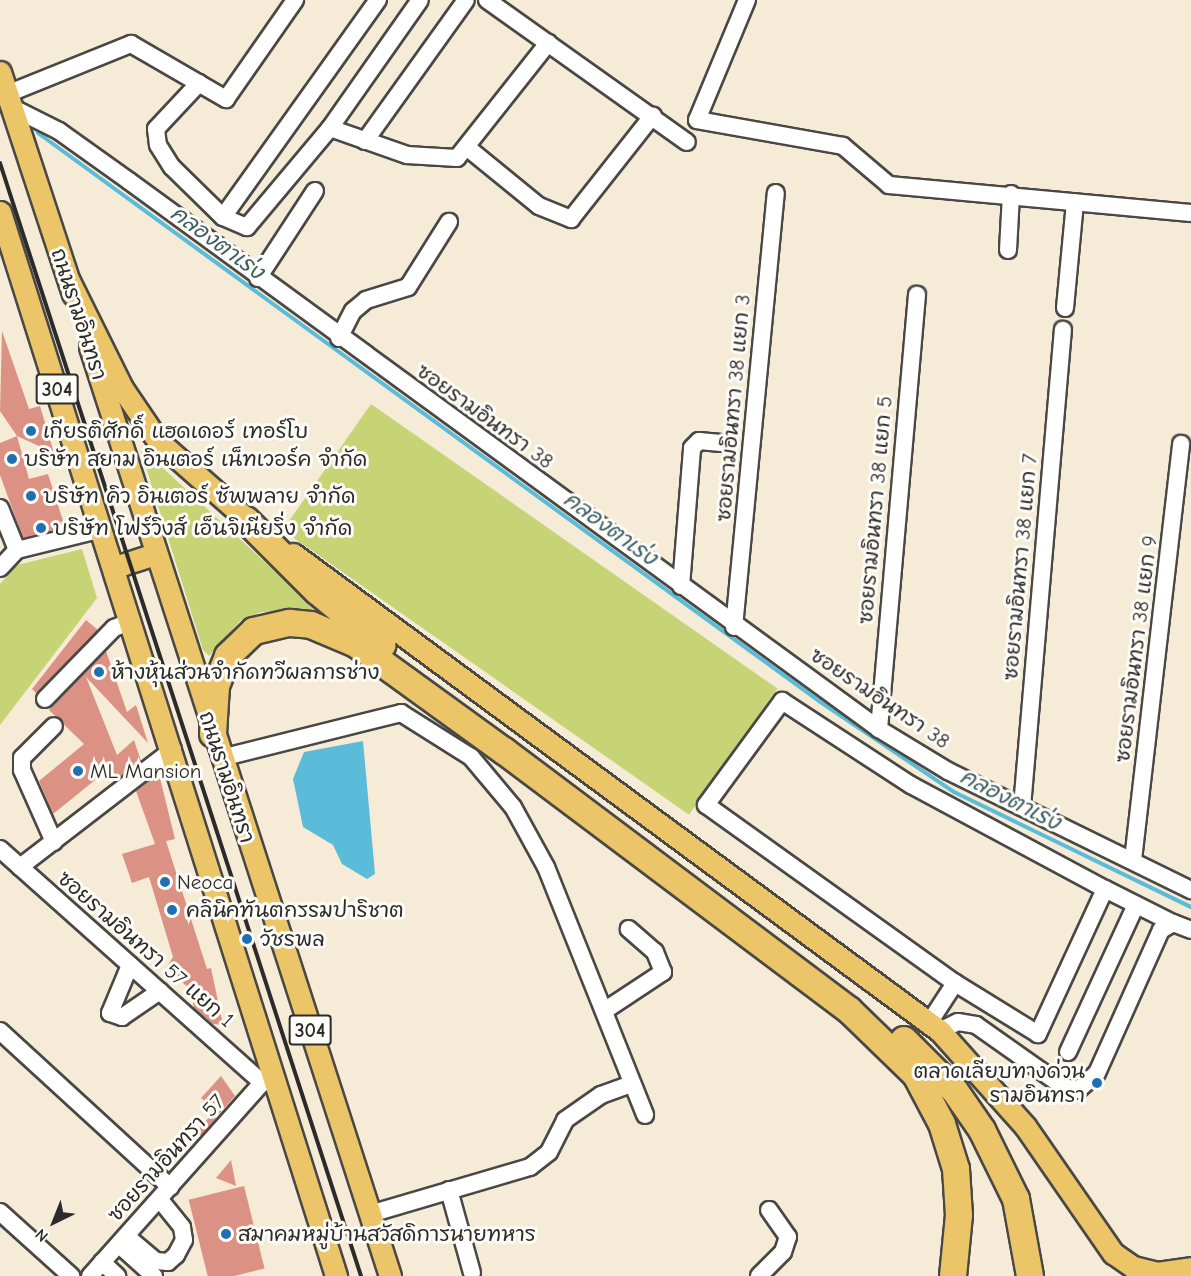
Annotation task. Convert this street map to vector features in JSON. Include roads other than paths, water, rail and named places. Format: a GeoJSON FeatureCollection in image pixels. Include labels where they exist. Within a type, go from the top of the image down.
{"type":"FeatureCollection","features":[{"type":"Feature","properties":{"kind":"highway"},"geometry":{"type":"LineString","coordinates":[[246,520],[351,621],[566,767],[850,994],[956,1090],[982,1130],[1016,1199],[1030,1276]]}},
{"type":"Feature","properties":{"kind":"highway"},"geometry":{"type":"LineString","coordinates":[[213,734],[216,686],[228,656],[254,631],[290,623],[311,625],[356,644],[504,751],[849,1010],[915,1075],[942,1124],[956,1169],[959,1215],[953,1276]]}},
{"type":"Feature","properties":{"kind":"main road","name":"ถนนรามอินทรา"},"geometry":{"type":"LineString","coordinates":[[0,72],[390,1276]]}},
{"type":"Feature","properties":{"kind":"main road","name":"ถนนรามอินทรา"},"geometry":{"type":"LineString","coordinates":[[1,216],[173,749],[268,1076],[304,1174],[336,1276]]}},
{"type":"Feature","properties":{"kind":"main road"},"geometry":{"type":"LineString","coordinates":[[69,281],[122,388],[158,441],[246,520]]}},
{"type":"Feature","properties":{"kind":"main road"},"geometry":{"type":"LineString","coordinates":[[115,567],[155,554]]}},
{"type":"Feature","properties":{"kind":"main road"},"geometry":{"type":"LineString","coordinates":[[566,767],[830,949],[934,1027],[1025,1126],[1113,1253],[1133,1268],[1157,1273],[1191,1268]]}},
{"type":"Feature","properties":{"kind":"main road"},"geometry":{"type":"LineString","coordinates":[[304,1174],[326,1276]]}},
{"type":"Feature","properties":{"kind":"street"},"geometry":{"type":"LineString","coordinates":[[9,100],[122,45],[142,47],[223,98],[231,96],[295,0]]}},
{"type":"Feature","properties":{"kind":"street"},"geometry":{"type":"LineString","coordinates":[[223,217],[378,0]]}},
{"type":"Feature","properties":{"kind":"street"},"geometry":{"type":"LineString","coordinates":[[199,83],[156,129],[156,137],[172,166],[223,217],[241,228],[254,222],[330,128],[420,0]]}},
{"type":"Feature","properties":{"kind":"street"},"geometry":{"type":"LineString","coordinates":[[365,141],[466,0]]}},
{"type":"Feature","properties":{"kind":"street"},"geometry":{"type":"LineString","coordinates":[[487,0],[653,115],[687,142]]}},
{"type":"Feature","properties":{"kind":"street"},"geometry":{"type":"LineString","coordinates":[[747,0],[697,120],[843,146],[889,186],[1011,194],[1191,213]]}},
{"type":"Feature","properties":{"kind":"street"},"geometry":{"type":"LineString","coordinates":[[330,128],[365,141],[431,158],[457,158],[470,149],[548,43]]}},
{"type":"Feature","properties":{"kind":"street","name":"ซอยรามอินทรา 38"},"geometry":{"type":"LineString","coordinates":[[9,100],[67,137],[734,627],[879,729],[1022,807],[1191,890]]}},
{"type":"Feature","properties":{"kind":"street"},"geometry":{"type":"LineString","coordinates":[[470,149],[539,206],[571,219],[653,115]]}},
{"type":"Feature","properties":{"kind":"street"},"geometry":{"type":"LineString","coordinates":[[258,278],[315,191]]}},
{"type":"Feature","properties":{"kind":"street","name":"ซอยรามอินทรา 38 แยก 3"},"geometry":{"type":"LineString","coordinates":[[734,627],[776,193]]}},
{"type":"Feature","properties":{"kind":"street"},"geometry":{"type":"LineString","coordinates":[[1008,250],[1011,194]]}},
{"type":"Feature","properties":{"kind":"street"},"geometry":{"type":"LineString","coordinates":[[1065,308],[1075,202]]}},
{"type":"Feature","properties":{"kind":"street"},"geometry":{"type":"LineString","coordinates":[[339,338],[353,310],[366,300],[408,287],[449,222]]}},
{"type":"Feature","properties":{"kind":"street","name":"ซอยรามอินทรา 38 แยก 5"},"geometry":{"type":"LineString","coordinates":[[879,729],[917,295]]}},
{"type":"Feature","properties":{"kind":"street","name":"ซอยรามอินทรา 38 แยก 7"},"geometry":{"type":"LineString","coordinates":[[1022,807],[1063,330]]}},
{"type":"Feature","properties":{"kind":"street"},"geometry":{"type":"LineString","coordinates":[[681,586],[692,448],[699,441],[721,443]]}},
{"type":"Feature","properties":{"kind":"street","name":"ซอยรามอินทรา 38 แยก 9"},"geometry":{"type":"LineString","coordinates":[[1133,860],[1181,444]]}},
{"type":"Feature","properties":{"kind":"street"},"geometry":{"type":"LineString","coordinates":[[0,507],[17,550]]}},
{"type":"Feature","properties":{"kind":"street"},"geometry":{"type":"LineString","coordinates":[[0,568],[17,550],[102,529]]}},
{"type":"Feature","properties":{"kind":"street"},"geometry":{"type":"LineString","coordinates":[[45,699],[114,628],[132,621]]}},
{"type":"Feature","properties":{"kind":"street"},"geometry":{"type":"LineString","coordinates":[[1105,889],[1038,1034],[955,982],[706,805],[782,701],[911,785],[1105,889],[1191,930]]}},
{"type":"Feature","properties":{"kind":"street"},"geometry":{"type":"LineString","coordinates":[[221,758],[389,713],[414,717],[471,757],[513,807],[546,867],[645,1115]]}},
{"type":"Feature","properties":{"kind":"street"},"geometry":{"type":"LineString","coordinates":[[54,726],[22,758],[22,770],[54,842]]}},
{"type":"Feature","properties":{"kind":"street"},"geometry":{"type":"LineString","coordinates":[[20,867],[173,749]]}},
{"type":"Feature","properties":{"kind":"street","name":"ซอยรามอินทรา 57 แยก 1"},"geometry":{"type":"LineString","coordinates":[[0,849],[160,991],[268,1076]]}},
{"type":"Feature","properties":{"kind":"street"},"geometry":{"type":"LineString","coordinates":[[1068,1052],[1136,904]]}},
{"type":"Feature","properties":{"kind":"street"},"geometry":{"type":"LineString","coordinates":[[934,1027],[958,1022],[976,1025],[1064,1087],[1078,1090],[1097,1073],[1159,933],[1173,923]]}},
{"type":"Feature","properties":{"kind":"street"},"geometry":{"type":"LineString","coordinates":[[604,1011],[663,972],[655,952],[629,929]]}},
{"type":"Feature","properties":{"kind":"street"},"geometry":{"type":"LineString","coordinates":[[130,965],[110,1013],[122,1017],[160,991]]}},
{"type":"Feature","properties":{"kind":"street"},"geometry":{"type":"LineString","coordinates":[[934,1027],[955,982]]}},
{"type":"Feature","properties":{"kind":"street"},"geometry":{"type":"LineString","coordinates":[[0,1031],[165,1193],[182,1227],[184,1240],[176,1255],[168,1262],[156,1261],[122,1240]]}},
{"type":"Feature","properties":{"kind":"street","name":"ซอยรามอินทรา 57"},"geometry":{"type":"LineString","coordinates":[[90,1276],[268,1076]]}},
{"type":"Feature","properties":{"kind":"street"},"geometry":{"type":"LineString","coordinates":[[370,1214],[540,1162],[565,1120],[601,1095],[632,1084]]}},
{"type":"Feature","properties":{"kind":"street"},"geometry":{"type":"LineString","coordinates":[[449,1190],[472,1273]]}},
{"type":"Feature","properties":{"kind":"street"},"geometry":{"type":"LineString","coordinates":[[759,1276],[783,1252],[788,1237],[769,1210]]}},
{"type":"Feature","properties":{"kind":"street"},"geometry":{"type":"LineString","coordinates":[[0,1212],[71,1276]]}},
{"type":"Feature","properties":{"kind":"street"},"geometry":{"type":"LineString","coordinates":[[122,1240],[154,1276]]}},
{"type":"Feature","properties":{"kind":"street"},"geometry":{"type":"LineString","coordinates":[[102,1262],[117,1276]]}},
{"type":"Feature","properties":{"kind":"water"},"geometry":{"type":"Polygon","coordinates":[[[363,741],[375,874],[367,879],[342,864],[333,845],[303,827],[293,779],[304,752],[363,741]]]}},
{"type":"Feature","properties":{"kind":"waterway","name":"คลองตาเร่ง"},"geometry":{"type":"LineString","coordinates":[[38,133],[819,701],[954,792],[1191,907]]}},
{"type":"Feature","properties":{"kind":"railway"},"geometry":{"type":"LineString","coordinates":[[0,163],[361,1276]]}},
{"type":"Feature","properties":{"kind":"place","name":"เกียรติศักดิ์ แฮดเดอร์ เทอร์โบ"},"geometry":{"type":"Point","coordinates":[31,431]}},
{"type":"Feature","properties":{"kind":"place","name":"บริษัท สยาม อินเตอร์ เน็ทเวอร์ค จำกัด"},"geometry":{"type":"Point","coordinates":[12,459]}},
{"type":"Feature","properties":{"kind":"place","name":"บริษัท คิว อินเตอร์ ซัพพลาย จำกัด"},"geometry":{"type":"Point","coordinates":[31,496]}},
{"type":"Feature","properties":{"kind":"place","name":"บริษัท โฟร์วิงส์ เอ็นจิเนียริ่ง จำกัด"},"geometry":{"type":"Point","coordinates":[41,528]}},
{"type":"Feature","properties":{"kind":"place","name":"ห้างหุ้นส่วนจำกัดทวีผลการช่าง"},"geometry":{"type":"Point","coordinates":[99,672]}},
{"type":"Feature","properties":{"kind":"place","name":"ML Mansion"},"geometry":{"type":"Point","coordinates":[78,771]}},
{"type":"Feature","properties":{"kind":"place","name":"Neoca"},"geometry":{"type":"Point","coordinates":[165,882]}},
{"type":"Feature","properties":{"kind":"place","name":"คลินิคทันตกรรมปาริชาต"},"geometry":{"type":"Point","coordinates":[172,910]}},
{"type":"Feature","properties":{"kind":"place","name":"วัชรพล"},"geometry":{"type":"Point","coordinates":[247,939]}},
{"type":"Feature","properties":{"kind":"place","name":"ตลาดเลียบทางด่วน รามอินทรา"},"geometry":{"type":"Point","coordinates":[1097,1083]}},
{"type":"Feature","properties":{"kind":"place","name":"สมาคมหมู่บ้านสวัสดิการนายทหาร"},"geometry":{"type":"Point","coordinates":[226,1234]}}]}
